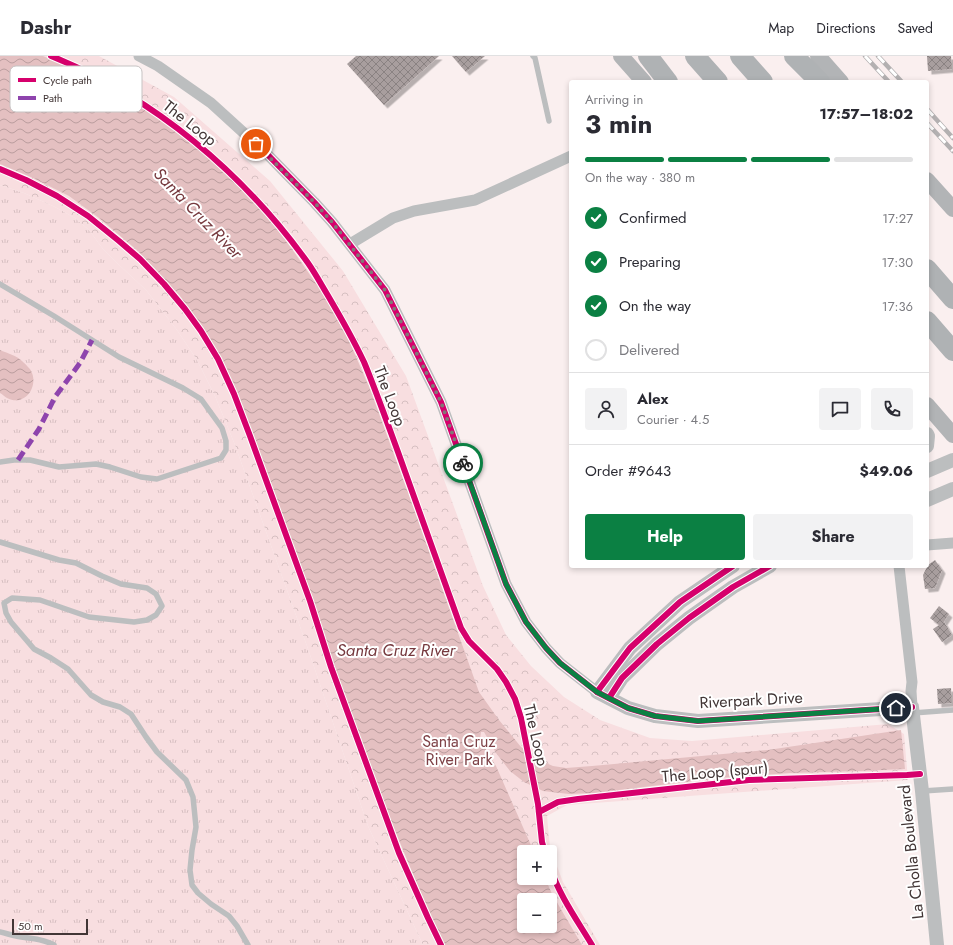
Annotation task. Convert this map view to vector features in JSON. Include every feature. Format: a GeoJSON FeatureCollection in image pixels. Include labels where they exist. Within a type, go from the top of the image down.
{"type":"FeatureCollection","features":[{"type":"Feature","properties":{"kind":"highway"},"geometry":{"type":"LineString","coordinates":[[648,56],[666,80]]}},
{"type":"Feature","properties":{"kind":"highway"},"geometry":{"type":"LineString","coordinates":[[695,56],[716,80]]}},
{"type":"Feature","properties":{"kind":"highway"},"geometry":{"type":"LineString","coordinates":[[740,56],[761,80]]}},
{"type":"Feature","properties":{"kind":"highway"},"geometry":{"type":"LineString","coordinates":[[794,56],[818,80]]}},
{"type":"Feature","properties":{"kind":"highway"},"geometry":{"type":"LineString","coordinates":[[929,271],[953,299]]}},
{"type":"Feature","properties":{"kind":"highway"},"geometry":{"type":"LineString","coordinates":[[929,323],[953,351]]}},
{"type":"Feature","properties":{"kind":"main road"},"geometry":{"type":"LineString","coordinates":[[622,56],[642,80]]}},
{"type":"Feature","properties":{"kind":"main road"},"geometry":{"type":"LineString","coordinates":[[818,56],[839,80]]}},
{"type":"Feature","properties":{"kind":"main road"},"geometry":{"type":"LineString","coordinates":[[929,182],[953,209]]}},
{"type":"Feature","properties":{"kind":"main road"},"geometry":{"type":"LineString","coordinates":[[929,407],[953,435]]}},
{"type":"Feature","properties":{"kind":"street"},"geometry":{"type":"LineString","coordinates":[[139,56],[158,66],[211,103],[267,154],[314,202],[350,244],[385,290],[441,402],[506,584],[526,622],[546,648],[560,663],[603,695]]}},
{"type":"Feature","properties":{"kind":"street"},"geometry":{"type":"LineString","coordinates":[[350,244],[392,218],[414,211],[475,200],[569,157]]}},
{"type":"Feature","properties":{"kind":"street"},"geometry":{"type":"LineString","coordinates":[[929,470],[953,460]]}},
{"type":"Feature","properties":{"kind":"street"},"geometry":{"type":"LineString","coordinates":[[929,499],[953,489]]}},
{"type":"Feature","properties":{"kind":"street"},"geometry":{"type":"LineString","coordinates":[[929,545],[953,543]]}},
{"type":"Feature","properties":{"kind":"street"},"geometry":{"type":"LineString","coordinates":[[603,695],[630,648],[680,602],[730,568]]}},
{"type":"Feature","properties":{"kind":"street"},"geometry":{"type":"LineString","coordinates":[[603,695],[657,644],[689,618],[733,587],[766,568]]}},
{"type":"Feature","properties":{"kind":"street"},"geometry":{"type":"LineString","coordinates":[[899,568],[912,682],[912,710]]}},
{"type":"Feature","properties":{"kind":"street","name":"Riverpark Drive"},"geometry":{"type":"LineString","coordinates":[[603,695],[628,708],[655,716],[698,721],[912,710]]}},
{"type":"Feature","properties":{"kind":"street","name":"La Cholla Boulevard"},"geometry":{"type":"LineString","coordinates":[[912,710],[922,791],[937,945]]}},
{"type":"Feature","properties":{"kind":"lane"},"geometry":{"type":"LineString","coordinates":[[533,56],[549,121]]}},
{"type":"Feature","properties":{"kind":"lane"},"geometry":{"type":"LineString","coordinates":[[0,284],[119,357],[183,388],[201,400],[222,428],[226,441],[226,450],[221,458],[157,479],[141,477],[96,464],[59,467],[30,460],[0,462]]}},
{"type":"Feature","properties":{"kind":"lane"},"geometry":{"type":"LineString","coordinates":[[0,542],[59,560],[76,563],[121,584],[147,588],[156,594],[162,606],[156,615],[147,620],[134,622],[89,616],[40,600],[12,598],[4,603],[6,613],[11,622],[34,649],[68,669],[91,695],[103,702],[120,707],[131,714],[156,752],[186,780],[193,797],[196,827],[190,870],[192,884],[198,893],[228,916],[237,926],[248,945]]}},
{"type":"Feature","properties":{"kind":"lane"},"geometry":{"type":"LineString","coordinates":[[912,710],[953,710]]}},
{"type":"Feature","properties":{"kind":"lane"},"geometry":{"type":"LineString","coordinates":[[922,791],[953,789]]}},
{"type":"Feature","properties":{"kind":"lane"},"geometry":{"type":"LineString","coordinates":[[0,932],[17,937],[35,938],[48,941],[54,945]]}},
{"type":"Feature","properties":{"kind":"green space","name":"Santa Cruz River"},"geometry":{"type":"Polygon","coordinates":[[[0,56],[99,56],[117,66],[10,66],[10,112],[142,112],[142,80],[174,97],[270,181],[343,271],[406,376],[483,586],[506,635],[531,666],[564,697],[600,720],[650,738],[692,741],[888,724],[904,734],[908,780],[567,805],[547,816],[550,845],[517,845],[517,885],[557,885],[557,866],[563,882],[600,945],[423,945],[368,826],[307,646],[235,445],[215,396],[197,360],[177,330],[146,290],[103,249],[89,230],[75,218],[24,193],[0,185],[0,56]]]}},
{"type":"Feature","properties":{"kind":"green space"},"geometry":{"type":"Polygon","coordinates":[[[0,185],[24,193],[55,207],[75,218],[89,230],[103,249],[146,290],[177,330],[197,360],[215,396],[235,445],[307,646],[368,826],[423,945],[0,945],[0,185]]]}},
{"type":"Feature","properties":{"kind":"water","name":"Santa Cruz River"},"geometry":{"type":"Polygon","coordinates":[[[0,56],[43,56],[66,66],[10,66],[10,112],[142,112],[142,108],[199,149],[267,216],[326,298],[350,343],[370,389],[479,692],[521,747],[539,760],[553,766],[566,768],[592,766],[768,750],[901,730],[905,769],[790,773],[719,778],[594,793],[569,794],[543,791],[524,782],[510,771],[496,753],[484,732],[481,732],[480,740],[496,766],[531,845],[517,845],[517,885],[548,885],[552,893],[517,893],[517,933],[557,933],[557,902],[582,945],[444,945],[432,920],[384,804],[335,672],[313,599],[240,400],[222,360],[203,327],[180,296],[138,251],[99,218],[69,196],[0,164],[0,56]]]}},
{"type":"Feature","properties":{"kind":"water"},"geometry":{"type":"Polygon","coordinates":[[[0,350],[20,359],[31,371],[33,384],[31,390],[24,398],[13,400],[0,393],[0,350]]]}},
{"type":"Feature","properties":{"kind":"building"},"geometry":{"type":"Polygon","coordinates":[[[356,56],[439,56],[384,105],[347,64],[356,56]]]}},
{"type":"Feature","properties":{"kind":"building"},"geometry":{"type":"Polygon","coordinates":[[[452,56],[485,56],[466,72],[452,56]]]}},
{"type":"Feature","properties":{"kind":"building"},"geometry":{"type":"Polygon","coordinates":[[[927,56],[951,56],[952,69],[928,71],[927,56]]]}},
{"type":"Feature","properties":{"kind":"building"},"geometry":{"type":"Polygon","coordinates":[[[935,560],[942,570],[935,588],[925,589],[923,575],[926,568],[929,568],[929,564],[935,560]]]}},
{"type":"Feature","properties":{"kind":"building"},"geometry":{"type":"Polygon","coordinates":[[[939,606],[949,614],[943,623],[944,622],[952,635],[942,642],[933,629],[939,625],[930,618],[939,606]]]}},
{"type":"Feature","properties":{"kind":"building"},"geometry":{"type":"Polygon","coordinates":[[[951,688],[952,703],[938,704],[937,689],[951,688]]]}},
{"type":"Feature","properties":{"kind":"railway"},"geometry":{"type":"LineString","coordinates":[[865,56],[887,80]]}},
{"type":"Feature","properties":{"kind":"railway"},"geometry":{"type":"LineString","coordinates":[[878,56],[900,80]]}},
{"type":"Feature","properties":{"kind":"railway"},"geometry":{"type":"LineString","coordinates":[[929,111],[953,138]]}},
{"type":"Feature","properties":{"kind":"railway"},"geometry":{"type":"LineString","coordinates":[[929,125],[953,151]]}},
{"type":"Feature","properties":{"kind":"marked path"},"geometry":{"type":"LineString","coordinates":[[18,460],[39,429],[55,397],[80,363],[92,340]]}},
{"type":"Feature","properties":{"kind":"cycle path","name":"The Loop"},"geometry":{"type":"LineString","coordinates":[[51,56],[73,66]]}},
{"type":"Feature","properties":{"kind":"cycle path","name":"The Loop"},"geometry":{"type":"LineString","coordinates":[[142,104],[161,116],[226,169],[255,199],[283,230],[308,263],[346,328],[364,362],[377,395],[461,628],[469,641],[497,669],[515,699],[521,718],[538,804],[543,845]]}},
{"type":"Feature","properties":{"kind":"cycle path"},"geometry":{"type":"LineString","coordinates":[[267,154],[332,222],[385,290],[441,402],[506,584],[526,622],[546,648],[560,663],[597,692],[628,708],[655,716],[698,721],[912,707]]}},
{"type":"Feature","properties":{"kind":"cycle path"},"geometry":{"type":"LineString","coordinates":[[0,169],[57,196],[88,216],[140,259],[185,309],[201,331],[218,359],[234,394],[250,436],[310,601],[331,667],[399,853],[441,945]]}},
{"type":"Feature","properties":{"kind":"cycle path"},"geometry":{"type":"LineString","coordinates":[[597,692],[630,648],[680,602],[730,568]]}},
{"type":"Feature","properties":{"kind":"cycle path"},"geometry":{"type":"LineString","coordinates":[[609,698],[622,678],[657,644],[689,618],[733,587],[766,568]]}},
{"type":"Feature","properties":{"kind":"cycle path","name":"The Loop (spur)"},"geometry":{"type":"LineString","coordinates":[[539,812],[558,802],[749,780],[920,774]]}},
{"type":"Feature","properties":{"kind":"cycle path"},"geometry":{"type":"LineString","coordinates":[[557,884],[574,917],[592,945]]}},
{"type":"Feature","properties":{"kind":"way so far"},"geometry":{"type":"LineString","coordinates":[[256,144],[332,222],[385,290],[441,402],[463,463]]}},
{"type":"Feature","properties":{"kind":"route"},"geometry":{"type":"LineString","coordinates":[[463,463],[506,584],[526,622],[546,648],[560,663],[597,692],[628,708],[655,716],[698,721],[896,708]]}},
{"type":"Feature","properties":{"kind":"park label","name":"Santa Cruz River Park"},"geometry":{"type":"Point","coordinates":[459,750]}}]}
